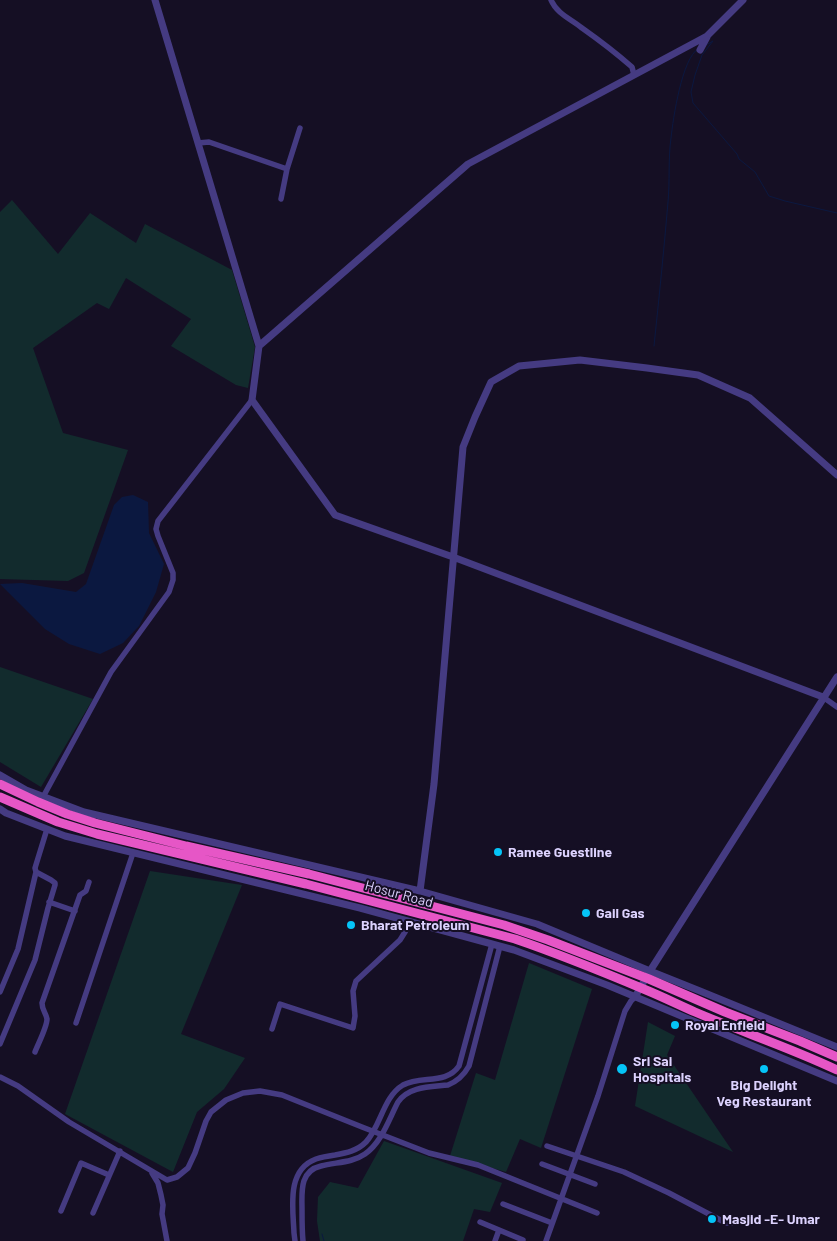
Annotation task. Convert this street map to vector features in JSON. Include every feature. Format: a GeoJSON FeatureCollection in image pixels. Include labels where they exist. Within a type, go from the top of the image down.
{"type":"FeatureCollection","features":[{"type":"Feature","properties":{"kind":"highway","name":"Hosur Road"},"geometry":{"type":"LineString","coordinates":[[0,784],[67,814],[113,824],[195,848],[309,874],[504,925],[648,974],[725,1012],[837,1057]]}},
{"type":"Feature","properties":{"kind":"highway","name":"Hosur Road"},"geometry":{"type":"LineString","coordinates":[[0,797],[58,822],[97,834],[306,884],[539,947],[837,1070]]}},
{"type":"Feature","properties":{"kind":"street"},"geometry":{"type":"LineString","coordinates":[[43,797],[112,672],[169,592],[173,573],[158,536],[156,528],[158,521],[252,400],[258,346],[155,0]]}},
{"type":"Feature","properties":{"kind":"street"},"geometry":{"type":"LineString","coordinates":[[551,0],[560,13],[628,63],[632,67],[634,75]]}},
{"type":"Feature","properties":{"kind":"street"},"geometry":{"type":"LineString","coordinates":[[258,346],[468,164],[707,36],[743,0]]}},
{"type":"Feature","properties":{"kind":"street"},"geometry":{"type":"LineString","coordinates":[[702,47],[707,36]]}},
{"type":"Feature","properties":{"kind":"street"},"geometry":{"type":"LineString","coordinates":[[282,199],[287,169],[300,128]]}},
{"type":"Feature","properties":{"kind":"street"},"geometry":{"type":"LineString","coordinates":[[198,143],[209,142],[287,169]]}},
{"type":"Feature","properties":{"kind":"street"},"geometry":{"type":"LineString","coordinates":[[420,891],[434,784],[463,447],[492,382],[519,366],[580,360],[698,375],[750,398],[837,475]]}},
{"type":"Feature","properties":{"kind":"street"},"geometry":{"type":"LineString","coordinates":[[252,400],[335,514],[454,557],[823,697],[837,707]]}},
{"type":"Feature","properties":{"kind":"street"},"geometry":{"type":"LineString","coordinates":[[638,998],[640,988],[648,974],[837,677]]}},
{"type":"Feature","properties":{"kind":"street"},"geometry":{"type":"LineString","coordinates":[[0,775],[26,790],[113,824],[420,891],[537,924],[648,974],[718,998],[837,1047]]}},
{"type":"Feature","properties":{"kind":"street"},"geometry":{"type":"LineString","coordinates":[[0,809],[65,836],[274,886],[410,921],[522,953],[607,985],[837,1081]]}},
{"type":"Feature","properties":{"kind":"street"},"geometry":{"type":"LineString","coordinates":[[0,992],[18,949],[36,872],[35,868],[47,829]]}},
{"type":"Feature","properties":{"kind":"street"},"geometry":{"type":"LineString","coordinates":[[76,1023],[133,853]]}},
{"type":"Feature","properties":{"kind":"street"},"geometry":{"type":"LineString","coordinates":[[0,1044],[35,960],[55,883],[36,872]]}},
{"type":"Feature","properties":{"kind":"street"},"geometry":{"type":"LineString","coordinates":[[35,1052],[47,1018],[42,1009],[42,1003],[80,895],[86,891],[89,882]]}},
{"type":"Feature","properties":{"kind":"street"},"geometry":{"type":"LineString","coordinates":[[49,902],[75,911]]}},
{"type":"Feature","properties":{"kind":"street"},"geometry":{"type":"LineString","coordinates":[[272,1029],[280,1004],[353,1028],[355,1016],[353,990],[356,981],[396,944],[410,921]]}},
{"type":"Feature","properties":{"kind":"street"},"geometry":{"type":"LineString","coordinates":[[295,1241],[294,1186],[296,1176],[302,1168],[315,1159],[352,1152],[364,1144],[372,1134],[390,1098],[401,1087],[415,1081],[446,1077],[460,1066],[492,944]]}},
{"type":"Feature","properties":{"kind":"street"},"geometry":{"type":"LineString","coordinates":[[303,1241],[302,1187],[308,1173],[318,1167],[349,1161],[365,1154],[376,1143],[398,1102],[406,1094],[417,1089],[448,1085],[467,1071],[500,946]]}},
{"type":"Feature","properties":{"kind":"street"},"geometry":{"type":"LineString","coordinates":[[546,1241],[598,1096],[625,1012],[631,1001],[638,998]]}},
{"type":"Feature","properties":{"kind":"street"},"geometry":{"type":"LineString","coordinates":[[0,1077],[18,1086],[68,1122],[167,1180],[177,1177],[188,1168],[211,1112],[226,1100],[243,1092],[260,1091],[282,1095],[429,1153],[478,1166],[597,1213]]}},
{"type":"Feature","properties":{"kind":"street"},"geometry":{"type":"LineString","coordinates":[[548,1146],[624,1172],[726,1223],[741,1219]]}},
{"type":"Feature","properties":{"kind":"street"},"geometry":{"type":"LineString","coordinates":[[92,1213],[120,1151]]}},
{"type":"Feature","properties":{"kind":"street"},"geometry":{"type":"LineString","coordinates":[[61,1211],[82,1163],[109,1175]]}},
{"type":"Feature","properties":{"kind":"street"},"geometry":{"type":"LineString","coordinates":[[542,1164],[595,1184]]}},
{"type":"Feature","properties":{"kind":"street"},"geometry":{"type":"LineString","coordinates":[[151,1171],[158,1183],[161,1195],[167,1241]]}},
{"type":"Feature","properties":{"kind":"street"},"geometry":{"type":"LineString","coordinates":[[503,1204],[552,1223]]}},
{"type":"Feature","properties":{"kind":"street"},"geometry":{"type":"LineString","coordinates":[[480,1222],[524,1240]]}},
{"type":"Feature","properties":{"kind":"street"},"geometry":{"type":"LineString","coordinates":[[495,1241],[499,1230]]}},
{"type":"Feature","properties":{"kind":"green space"},"geometry":{"type":"Polygon","coordinates":[[[12,200],[58,254],[90,213],[136,243],[145,224],[232,270],[255,347],[248,388],[236,385],[171,346],[191,319],[126,278],[109,309],[97,303],[33,348],[63,433],[128,450],[84,573],[68,581],[0,579],[0,212],[12,200]]]}},
{"type":"Feature","properties":{"kind":"green space"},"geometry":{"type":"Polygon","coordinates":[[[0,667],[93,699],[41,787],[0,762],[0,667]]]}},
{"type":"Feature","properties":{"kind":"green space"},"geometry":{"type":"Polygon","coordinates":[[[150,871],[242,885],[181,1034],[245,1058],[224,1089],[197,1112],[173,1172],[65,1114],[150,871]]]}},
{"type":"Feature","properties":{"kind":"green space"},"geometry":{"type":"Polygon","coordinates":[[[529,963],[592,989],[541,1148],[520,1139],[506,1172],[450,1156],[476,1073],[495,1080],[529,963]]]}},
{"type":"Feature","properties":{"kind":"green space"},"geometry":{"type":"Polygon","coordinates":[[[648,1022],[675,1036],[667,1055],[733,1152],[635,1106],[648,1022]]]}},
{"type":"Feature","properties":{"kind":"green space"},"geometry":{"type":"Polygon","coordinates":[[[384,1141],[502,1183],[490,1212],[474,1209],[463,1241],[320,1241],[317,1221],[318,1197],[330,1182],[358,1188],[384,1141]]]}},
{"type":"Feature","properties":{"kind":"water"},"geometry":{"type":"Polygon","coordinates":[[[133,495],[148,502],[149,533],[164,564],[156,592],[139,626],[123,643],[100,654],[69,644],[45,629],[0,584],[22,583],[76,592],[86,584],[114,505],[122,497],[133,495]]]}},
{"type":"Feature","properties":{"kind":"waterway"},"geometry":{"type":"LineString","coordinates":[[706,45],[713,41],[702,55],[695,75],[691,92],[693,103],[737,154],[739,159],[755,172],[769,196],[837,213]]}},
{"type":"Feature","properties":{"kind":"waterway"},"geometry":{"type":"LineString","coordinates":[[654,346],[669,194],[670,146],[674,117],[679,90],[687,64],[698,49]]}},
{"type":"Feature","properties":{"kind":"waterway"},"geometry":{"type":"LineString","coordinates":[[322,1234],[324,1241]]}},
{"type":"Feature","properties":{"kind":"place","name":"Ramee Guestline"},"geometry":{"type":"Point","coordinates":[498,852]}},
{"type":"Feature","properties":{"kind":"place","name":"Gail Gas"},"geometry":{"type":"Point","coordinates":[586,913]}},
{"type":"Feature","properties":{"kind":"place","name":"Bharat Petroleum"},"geometry":{"type":"Point","coordinates":[351,925]}},
{"type":"Feature","properties":{"kind":"place","name":"Royal Enfield"},"geometry":{"type":"Point","coordinates":[675,1025]}},
{"type":"Feature","properties":{"kind":"place","name":"Sri Sai Hospitals"},"geometry":{"type":"Point","coordinates":[622,1069]}},
{"type":"Feature","properties":{"kind":"place","name":"Big Delight Veg Restaurant"},"geometry":{"type":"Point","coordinates":[764,1069]}},
{"type":"Feature","properties":{"kind":"place","name":"Masjid -E- Umar"},"geometry":{"type":"Point","coordinates":[712,1219]}}]}
